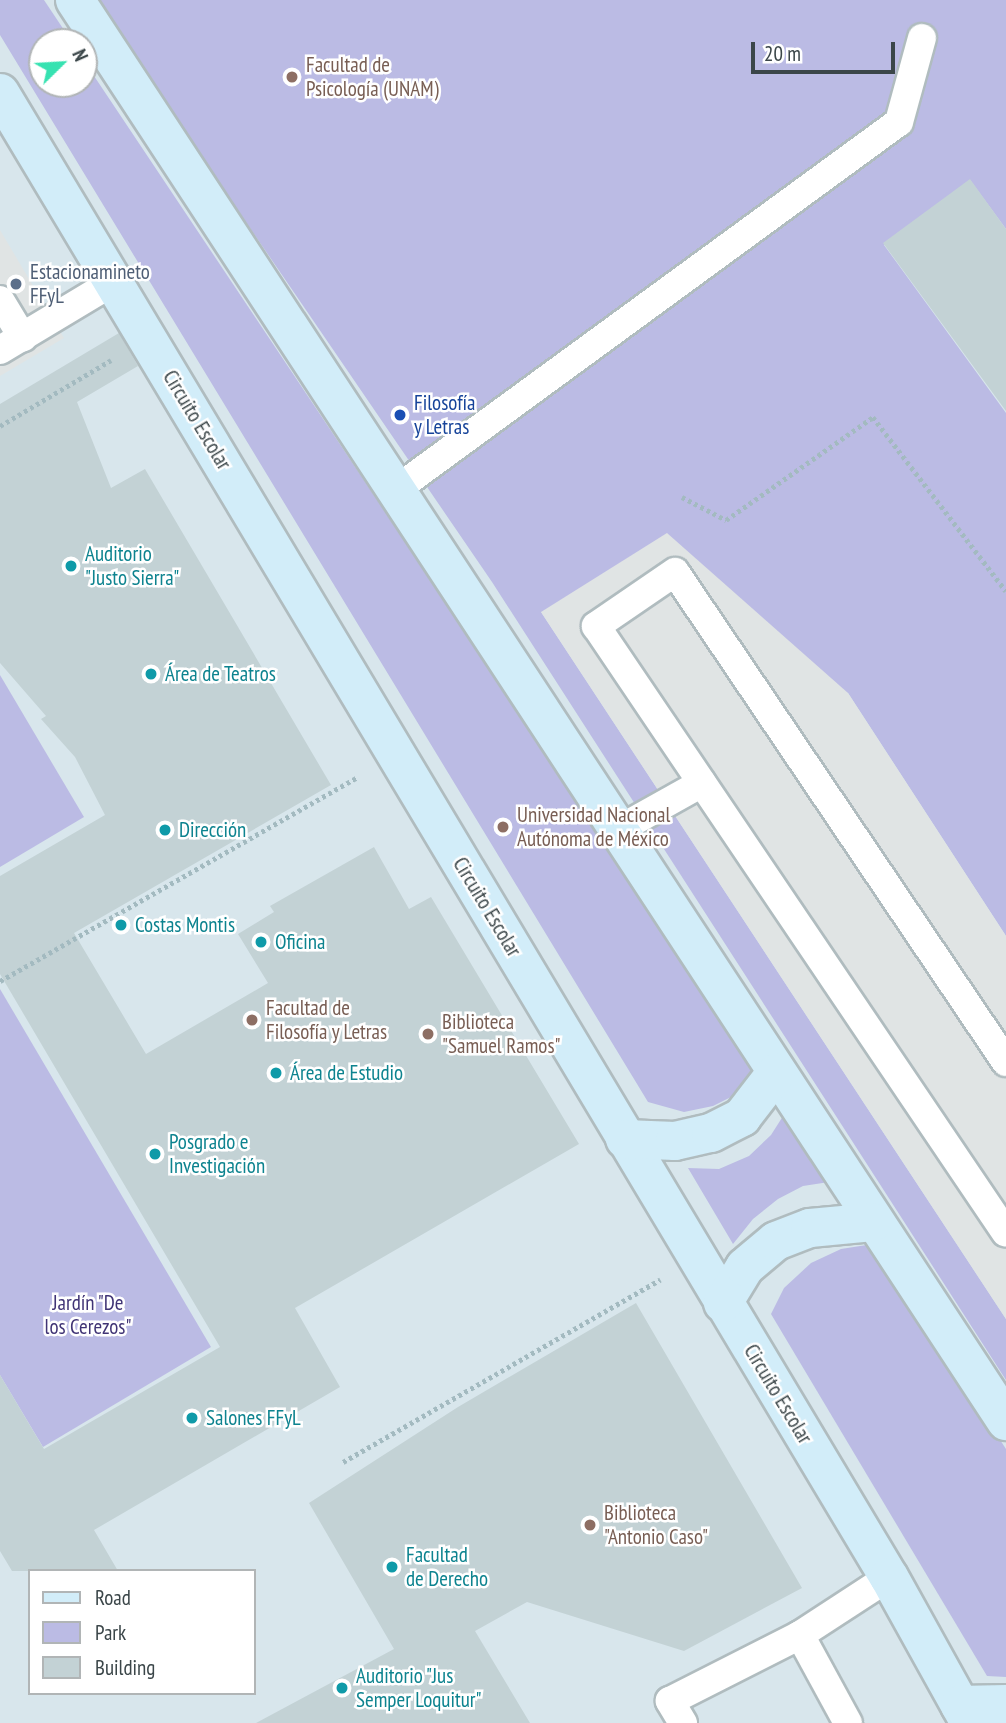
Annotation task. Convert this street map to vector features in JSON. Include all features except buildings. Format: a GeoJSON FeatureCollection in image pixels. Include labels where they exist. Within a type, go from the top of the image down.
{"type":"FeatureCollection","features":[{"type":"Feature","properties":{"kind":"street"},"geometry":{"type":"LineString","coordinates":[[75,0],[394,491],[1006,1421]]}},
{"type":"Feature","properties":{"kind":"street","name":"Circuito Escolar"},"geometry":{"type":"LineString","coordinates":[[0,93],[889,1577],[965,1714]]}},
{"type":"Feature","properties":{"kind":"street"},"geometry":{"type":"LineString","coordinates":[[625,1139],[675,1140],[711,1133],[742,1117],[776,1073]]}},
{"type":"Feature","properties":{"kind":"street"},"geometry":{"type":"LineString","coordinates":[[723,1303],[745,1267],[776,1241],[810,1228],[873,1222]]}},
{"type":"Feature","properties":{"kind":"street"},"geometry":{"type":"LineString","coordinates":[[965,1714],[1006,1704]]}},
{"type":"Feature","properties":{"kind":"lane"},"geometry":{"type":"LineString","coordinates":[[394,491],[899,122],[922,38]]}},
{"type":"Feature","properties":{"kind":"lane"},"geometry":{"type":"LineString","coordinates":[[0,300],[11,344],[115,281]]}},
{"type":"Feature","properties":{"kind":"lane"},"geometry":{"type":"LineString","coordinates":[[1006,1062],[675,572],[596,626],[1006,1233]]}},
{"type":"Feature","properties":{"kind":"lane"},"geometry":{"type":"LineString","coordinates":[[618,830],[702,783]]}},
{"type":"Feature","properties":{"kind":"lane"},"geometry":{"type":"LineString","coordinates":[[683,1723],[670,1701],[800,1635],[889,1577]]}},
{"type":"Feature","properties":{"kind":"lane"},"geometry":{"type":"LineString","coordinates":[[800,1635],[848,1723]]}},
{"type":"Feature","properties":{"kind":"path"},"geometry":{"type":"LineString","coordinates":[[0,426],[122,354]]}},
{"type":"Feature","properties":{"kind":"path"},"geometry":{"type":"LineString","coordinates":[[682,497],[726,520],[873,416],[1006,591]]}},
{"type":"Feature","properties":{"kind":"path"},"geometry":{"type":"LineString","coordinates":[[0,981],[367,772]]}},
{"type":"Feature","properties":{"kind":"path"},"geometry":{"type":"LineString","coordinates":[[343,1462],[667,1276]]}},
{"type":"Feature","properties":{"kind":"shaded area","name":"Universidad Nacional Autónoma de México"},"geometry":{"type":"Polygon","coordinates":[[[0,0],[1006,0],[1006,1723],[0,1723],[0,0]]]}},
{"type":"Feature","properties":{"kind":"shaded area","name":"Estacionamineto FFyL"},"geometry":{"type":"Polygon","coordinates":[[[0,230],[64,338],[0,376],[0,230]]]}},
{"type":"Feature","properties":{"kind":"shaded area"},"geometry":{"type":"Polygon","coordinates":[[[667,533],[848,693],[1006,936],[1006,1319],[541,612],[667,533]]]}},
{"type":"Feature","properties":{"kind":"green space"},"geometry":{"type":"Polygon","coordinates":[[[0,0],[44,0],[63,28],[28,28],[28,81],[0,35],[0,0]]]}},
{"type":"Feature","properties":{"kind":"green space"},"geometry":{"type":"Polygon","coordinates":[[[94,0],[1006,0],[1006,229],[970,180],[884,245],[1006,413],[1006,936],[848,693],[541,612],[1006,1319],[1006,1380],[492,582],[94,0]]]}},
{"type":"Feature","properties":{"kind":"green space"},"geometry":{"type":"Polygon","coordinates":[[[98,82],[756,1067],[739,1093],[713,1106],[684,1112],[648,1102],[38,98],[98,98],[98,82]]]}},
{"type":"Feature","properties":{"kind":"green space"},"geometry":{"type":"Polygon","coordinates":[[[0,675],[84,817],[0,867],[0,675]]]}},
{"type":"Feature","properties":{"kind":"green space","name":"Jardín \"De los Cerezos\""},"geometry":{"type":"Polygon","coordinates":[[[0,989],[211,1347],[43,1447],[0,1375],[0,989]]]}},
{"type":"Feature","properties":{"kind":"green space"},"geometry":{"type":"Polygon","coordinates":[[[785,1113],[829,1182],[803,1186],[778,1199],[753,1219],[733,1244],[688,1168],[719,1169],[749,1156],[771,1135],[785,1113]]]}},
{"type":"Feature","properties":{"kind":"green space"},"geometry":{"type":"Polygon","coordinates":[[[873,1244],[1006,1449],[1006,1677],[987,1676],[771,1314],[784,1288],[811,1263],[841,1249],[873,1244]]]}},
{"type":"Feature","properties":{"kind":"place","name":"Facultad de Psicología (UNAM)"},"geometry":{"type":"Point","coordinates":[292,77]}},
{"type":"Feature","properties":{"kind":"place","name":"Estacionamineto FFyL"},"geometry":{"type":"Point","coordinates":[16,284]}},
{"type":"Feature","properties":{"kind":"place","name":"Filosofía y Letras"},"geometry":{"type":"Point","coordinates":[400,415]}},
{"type":"Feature","properties":{"kind":"place","name":"Auditorio \"Justo Sierra\""},"geometry":{"type":"Point","coordinates":[71,566]}},
{"type":"Feature","properties":{"kind":"place","name":"Área de Teatros"},"geometry":{"type":"Point","coordinates":[151,674]}},
{"type":"Feature","properties":{"kind":"place","name":"Universidad Nacional Autónoma de México"},"geometry":{"type":"Point","coordinates":[503,827]}},
{"type":"Feature","properties":{"kind":"place","name":"Dirección"},"geometry":{"type":"Point","coordinates":[165,830]}},
{"type":"Feature","properties":{"kind":"place","name":"Costas Montis"},"geometry":{"type":"Point","coordinates":[121,925]}},
{"type":"Feature","properties":{"kind":"place","name":"Oficina"},"geometry":{"type":"Point","coordinates":[261,942]}},
{"type":"Feature","properties":{"kind":"place","name":"Facultad de Filosofía y Letras"},"geometry":{"type":"Point","coordinates":[252,1020]}},
{"type":"Feature","properties":{"kind":"place","name":"Biblioteca \"Samuel Ramos\""},"geometry":{"type":"Point","coordinates":[428,1034]}},
{"type":"Feature","properties":{"kind":"place","name":"Área de Estudio"},"geometry":{"type":"Point","coordinates":[276,1073]}},
{"type":"Feature","properties":{"kind":"place","name":"Posgrado e Investigación"},"geometry":{"type":"Point","coordinates":[155,1154]}},
{"type":"Feature","properties":{"kind":"place","name":"Salones FFyL"},"geometry":{"type":"Point","coordinates":[192,1418]}},
{"type":"Feature","properties":{"kind":"place","name":"Biblioteca \"Antonio Caso\""},"geometry":{"type":"Point","coordinates":[590,1525]}},
{"type":"Feature","properties":{"kind":"place","name":"Facultad de Derecho"},"geometry":{"type":"Point","coordinates":[392,1567]}},
{"type":"Feature","properties":{"kind":"place","name":"Auditorio \"Jus Semper Loquitur\""},"geometry":{"type":"Point","coordinates":[342,1688]}}]}
